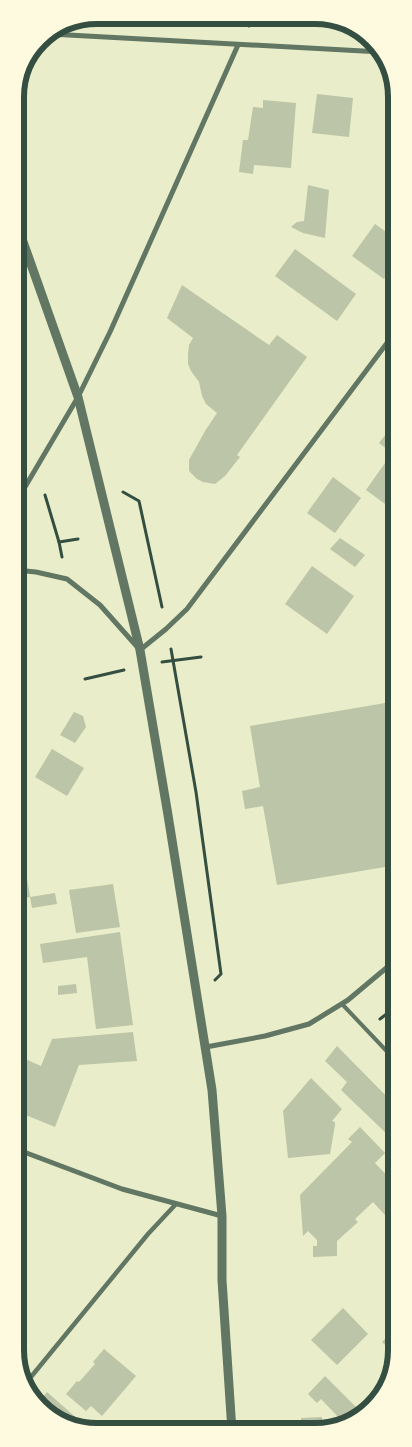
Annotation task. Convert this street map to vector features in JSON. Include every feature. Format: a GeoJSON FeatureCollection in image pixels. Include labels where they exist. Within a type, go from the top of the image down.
{"type":"FeatureCollection","features":[{"type":"Feature","properties":{"kind":"street"},"geometry":{"type":"LineString","coordinates":[[59,35],[373,52]]}},
{"type":"Feature","properties":{"kind":"street"},"geometry":{"type":"LineString","coordinates":[[24,489],[78,397],[110,332],[238,45]]}},
{"type":"Feature","properties":{"kind":"street"},"geometry":{"type":"LineString","coordinates":[[24,244],[78,397],[140,650],[212,1090],[222,1216],[222,1280],[231,1423]]}},
{"type":"Feature","properties":{"kind":"street"},"geometry":{"type":"LineString","coordinates":[[140,650],[188,609],[388,342]]}},
{"type":"Feature","properties":{"kind":"street"},"geometry":{"type":"LineString","coordinates":[[24,571],[67,579],[100,606],[140,650]]}},
{"type":"Feature","properties":{"kind":"street"},"geometry":{"type":"LineString","coordinates":[[206,1047],[265,1036],[309,1024],[342,1004],[388,966]]}},
{"type":"Feature","properties":{"kind":"street"},"geometry":{"type":"LineString","coordinates":[[24,1152],[122,1189],[222,1216]]}},
{"type":"Feature","properties":{"kind":"street"},"geometry":{"type":"LineString","coordinates":[[29,1379],[148,1234],[176,1204]]}},
{"type":"Feature","properties":{"kind":"lane"},"geometry":{"type":"LineString","coordinates":[[342,1004],[388,1053]]}},
{"type":"Feature","properties":{"kind":"path"},"geometry":{"type":"LineString","coordinates":[[98,477],[138,501],[144,521],[173,660],[196,792],[221,974],[198,998]]}},
{"type":"Feature","properties":{"kind":"path"},"geometry":{"type":"LineString","coordinates":[[45,495],[62,557]]}},
{"type":"Feature","properties":{"kind":"path"},"geometry":{"type":"LineString","coordinates":[[59,542],[78,539]]}},
{"type":"Feature","properties":{"kind":"building"},"geometry":{"type":"Polygon","coordinates":[[[317,94],[353,98],[349,137],[312,133],[317,94]]]}},
{"type":"Feature","properties":{"kind":"building"},"geometry":{"type":"Polygon","coordinates":[[[263,100],[296,103],[291,168],[254,165],[253,174],[239,172],[243,140],[248,140],[253,107],[263,108],[263,100]]]}},
{"type":"Feature","properties":{"kind":"building"},"geometry":{"type":"Polygon","coordinates":[[[308,185],[329,190],[325,238],[303,233],[291,227],[297,222],[304,221],[308,185]]]}},
{"type":"Feature","properties":{"kind":"building"},"geometry":{"type":"Polygon","coordinates":[[[375,224],[388,233],[388,273],[384,279],[352,256],[375,224]]]}},
{"type":"Feature","properties":{"kind":"building"},"geometry":{"type":"Polygon","coordinates":[[[295,249],[356,294],[337,321],[275,276],[295,249]]]}},
{"type":"Feature","properties":{"kind":"building"},"geometry":{"type":"Polygon","coordinates":[[[182,285],[269,345],[277,335],[307,357],[237,455],[240,457],[225,476],[215,484],[197,479],[189,471],[189,460],[217,413],[206,404],[199,382],[188,364],[189,345],[193,338],[167,318],[182,285]]]}},
{"type":"Feature","properties":{"kind":"building"},"geometry":{"type":"Polygon","coordinates":[[[388,431],[388,450],[379,443],[388,431]]]}},
{"type":"Feature","properties":{"kind":"building"},"geometry":{"type":"Polygon","coordinates":[[[388,459],[388,506],[366,490],[388,459]]]}},
{"type":"Feature","properties":{"kind":"building"},"geometry":{"type":"Polygon","coordinates":[[[333,477],[361,498],[335,533],[307,513],[333,477]]]}},
{"type":"Feature","properties":{"kind":"building"},"geometry":{"type":"Polygon","coordinates":[[[340,538],[365,555],[355,567],[330,549],[340,538]]]}},
{"type":"Feature","properties":{"kind":"building"},"geometry":{"type":"Polygon","coordinates":[[[312,566],[354,596],[327,634],[285,604],[312,566]]]}},
{"type":"Feature","properties":{"kind":"building"},"geometry":{"type":"Polygon","coordinates":[[[388,703],[388,866],[277,885],[263,806],[245,809],[242,791],[260,787],[250,726],[388,703]]]}},
{"type":"Feature","properties":{"kind":"building"},"geometry":{"type":"Polygon","coordinates":[[[74,712],[83,716],[86,727],[75,743],[60,735],[74,712]]]}},
{"type":"Feature","properties":{"kind":"building"},"geometry":{"type":"Polygon","coordinates":[[[52,749],[84,768],[67,796],[35,777],[52,749]]]}},
{"type":"Feature","properties":{"kind":"building"},"geometry":{"type":"Polygon","coordinates":[[[24,860],[30,897],[24,898],[24,860]]]}},
{"type":"Feature","properties":{"kind":"building"},"geometry":{"type":"Polygon","coordinates":[[[113,884],[120,927],[76,933],[69,890],[113,884]]]}},
{"type":"Feature","properties":{"kind":"building"},"geometry":{"type":"Polygon","coordinates":[[[55,893],[57,904],[32,908],[30,897],[55,893]]]}},
{"type":"Feature","properties":{"kind":"building"},"geometry":{"type":"Polygon","coordinates":[[[120,932],[133,1025],[96,1029],[87,957],[43,963],[40,944],[120,932]]]}},
{"type":"Feature","properties":{"kind":"building"},"geometry":{"type":"Polygon","coordinates":[[[76,984],[77,993],[58,995],[58,986],[76,984]]]}},
{"type":"Feature","properties":{"kind":"building"},"geometry":{"type":"Polygon","coordinates":[[[133,1032],[137,1061],[79,1065],[55,1127],[24,1114],[24,1059],[41,1066],[52,1039],[133,1032]]]}},
{"type":"Feature","properties":{"kind":"building"},"geometry":{"type":"Polygon","coordinates":[[[337,1046],[388,1098],[388,1135],[341,1090],[347,1082],[325,1061],[337,1046]]]}},
{"type":"Feature","properties":{"kind":"building"},"geometry":{"type":"Polygon","coordinates":[[[311,1078],[342,1109],[332,1121],[335,1122],[335,1125],[330,1154],[288,1158],[283,1111],[311,1078]]]}},
{"type":"Feature","properties":{"kind":"building"},"geometry":{"type":"Polygon","coordinates":[[[360,1127],[385,1153],[375,1163],[388,1177],[388,1218],[373,1202],[355,1219],[358,1222],[337,1241],[337,1256],[313,1257],[313,1246],[317,1246],[317,1240],[308,1231],[303,1236],[300,1195],[352,1142],[348,1139],[360,1127]]]}},
{"type":"Feature","properties":{"kind":"building"},"geometry":{"type":"Polygon","coordinates":[[[343,1308],[368,1334],[337,1365],[311,1340],[343,1308]]]}},
{"type":"Feature","properties":{"kind":"building"},"geometry":{"type":"Polygon","coordinates":[[[388,1336],[388,1348],[382,1342],[388,1336]]]}},
{"type":"Feature","properties":{"kind":"building"},"geometry":{"type":"Polygon","coordinates":[[[104,1349],[136,1376],[102,1416],[91,1406],[86,1411],[66,1394],[95,1364],[93,1362],[104,1349]]]}},
{"type":"Feature","properties":{"kind":"building"},"geometry":{"type":"Polygon","coordinates":[[[325,1376],[358,1409],[340,1419],[321,1399],[317,1403],[308,1394],[325,1376]]]}},
{"type":"Feature","properties":{"kind":"building"},"geometry":{"type":"Polygon","coordinates":[[[47,1392],[80,1421],[64,1416],[42,1398],[47,1392]]]}},
{"type":"Feature","properties":{"kind":"building"},"geometry":{"type":"Polygon","coordinates":[[[322,1417],[322,1423],[301,1423],[301,1418],[322,1417]]]}},
{"type":"Feature","properties":{"kind":"building"},"geometry":{"type":"Polygon","coordinates":[[[89,1419],[95,1423],[86,1422],[89,1419]]]}}]}
